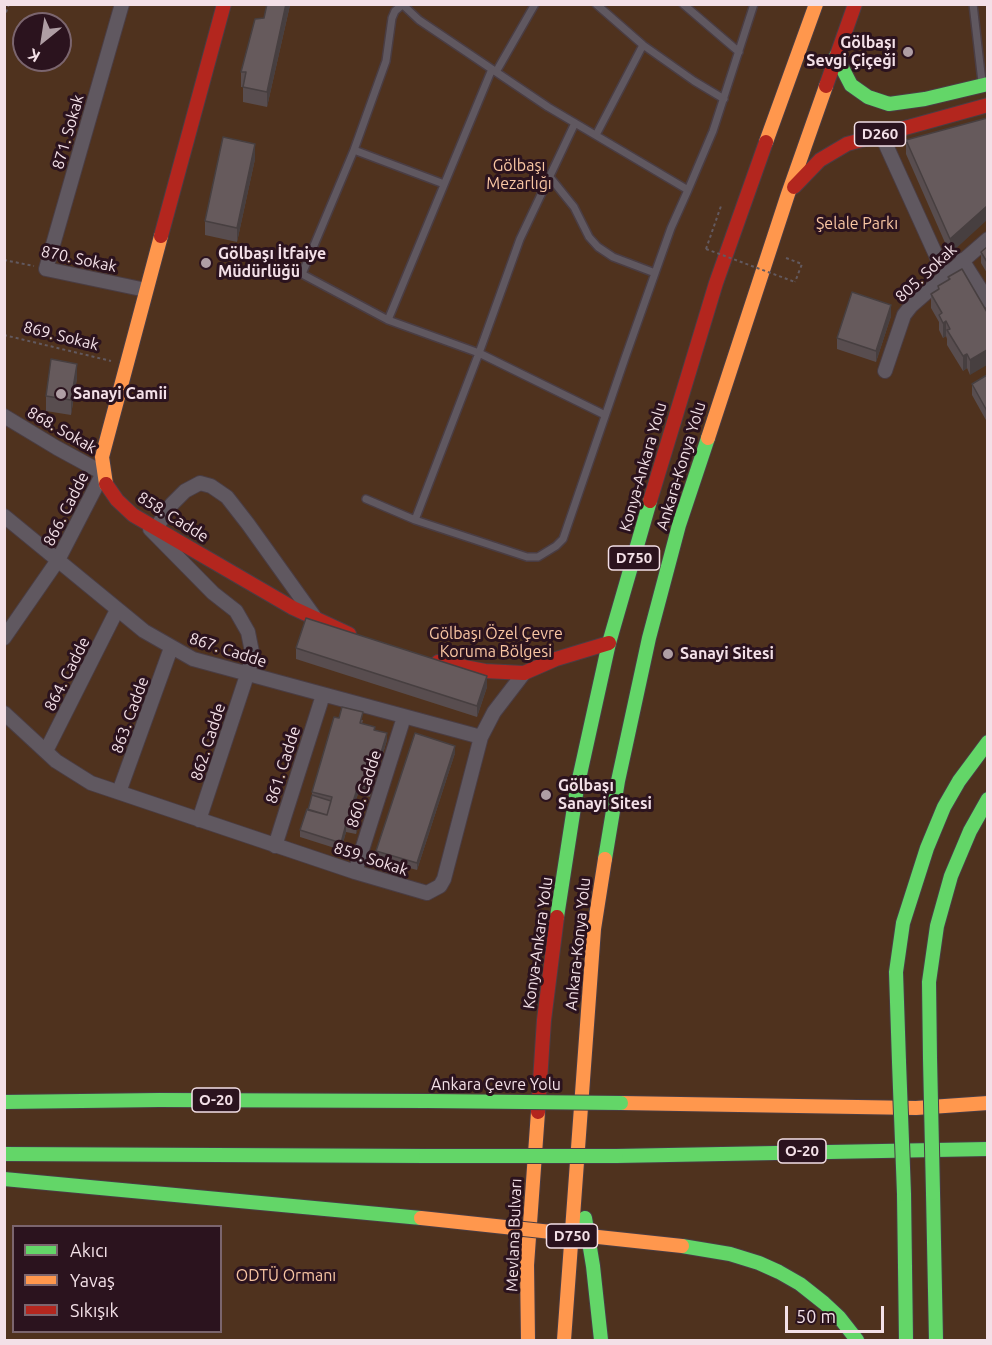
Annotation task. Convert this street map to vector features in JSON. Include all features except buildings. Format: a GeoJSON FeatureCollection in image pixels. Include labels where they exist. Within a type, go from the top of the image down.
{"type":"FeatureCollection","features":[{"type":"Feature","properties":{"kind":"main road"},"geometry":{"type":"LineString","coordinates":[[103,473],[102,458],[106,438],[224,4]]}},
{"type":"Feature","properties":{"kind":"main road","name":"Konya-Ankara Yolu"},"geometry":{"type":"LineString","coordinates":[[536,1131],[544,1020],[558,908],[577,788],[609,643],[716,283],[816,4]]}},
{"type":"Feature","properties":{"kind":"main road","name":"Ankara-Konya Yolu"},"geometry":{"type":"LineString","coordinates":[[580,1131],[594,929],[618,781],[649,638],[679,525],[788,194],[855,4]]}},
{"type":"Feature","properties":{"kind":"main road","name":"D260"},"geometry":{"type":"LineString","coordinates":[[836,56],[851,85],[868,97],[889,104],[924,99],[985,84]]}},
{"type":"Feature","properties":{"kind":"main road","name":"D260"},"geometry":{"type":"LineString","coordinates":[[788,194],[808,171],[833,151],[847,144],[987,105]]}},
{"type":"Feature","properties":{"kind":"main road","name":"858. Cadde"},"geometry":{"type":"LineString","coordinates":[[103,473],[106,484],[117,500],[140,519],[317,620],[362,638]]}},
{"type":"Feature","properties":{"kind":"main road","name":"859. Sokak"},"geometry":{"type":"LineString","coordinates":[[524,673],[556,659],[609,643]]}},
{"type":"Feature","properties":{"kind":"main road"},"geometry":{"type":"LineString","coordinates":[[426,659],[485,672],[524,673]]}},
{"type":"Feature","properties":{"kind":"main road"},"geometry":{"type":"LineString","coordinates":[[906,1341],[896,972],[903,923],[927,848],[944,807],[987,741]]}},
{"type":"Feature","properties":{"kind":"main road"},"geometry":{"type":"LineString","coordinates":[[936,1341],[929,982],[937,926],[951,876],[970,831],[987,800]]}},
{"type":"Feature","properties":{"kind":"main road","name":"Ankara Çevre Yolu"},"geometry":{"type":"LineString","coordinates":[[4,1102],[428,1101],[916,1108],[987,1103]]}},
{"type":"Feature","properties":{"kind":"main road","name":"Mevlana Bulvarı"},"geometry":{"type":"LineString","coordinates":[[528,1341],[527,1265],[536,1131]]}},
{"type":"Feature","properties":{"kind":"main road"},"geometry":{"type":"LineString","coordinates":[[580,1131],[585,1219],[593,1266],[601,1341]]}},
{"type":"Feature","properties":{"kind":"main road","name":"D750"},"geometry":{"type":"LineString","coordinates":[[564,1341],[580,1131]]}},
{"type":"Feature","properties":{"kind":"main road","name":"O-20"},"geometry":{"type":"LineString","coordinates":[[4,1154],[616,1156],[987,1149]]}},
{"type":"Feature","properties":{"kind":"main road"},"geometry":{"type":"LineString","coordinates":[[4,1179],[421,1218],[682,1246],[730,1254],[759,1263],[800,1284],[839,1317],[857,1341]]}},
{"type":"Feature","properties":{"kind":"main road"},"geometry":{"type":"LineString","coordinates":[[518,1341],[527,1265]]}},
{"type":"Feature","properties":{"kind":"street","name":"871. Sokak"},"geometry":{"type":"LineString","coordinates":[[46,269],[122,4]]}},
{"type":"Feature","properties":{"kind":"street"},"geometry":{"type":"LineString","coordinates":[[881,134],[945,275]]}},
{"type":"Feature","properties":{"kind":"street","name":"805. Sokak"},"geometry":{"type":"LineString","coordinates":[[885,371],[904,315],[911,306],[987,239]]}},
{"type":"Feature","properties":{"kind":"street"},"geometry":{"type":"LineString","coordinates":[[962,260],[987,301]]}},
{"type":"Feature","properties":{"kind":"street","name":"870. Sokak"},"geometry":{"type":"LineString","coordinates":[[46,269],[146,290]]}},
{"type":"Feature","properties":{"kind":"street","name":"868. Sokak"},"geometry":{"type":"LineString","coordinates":[[4,416],[103,473]]}},
{"type":"Feature","properties":{"kind":"street","name":"866. Cadde"},"geometry":{"type":"LineString","coordinates":[[4,638],[58,561],[103,473]]}},
{"type":"Feature","properties":{"kind":"street"},"geometry":{"type":"LineString","coordinates":[[156,528],[172,504],[185,491],[200,483],[211,486],[227,497],[317,620]]}},
{"type":"Feature","properties":{"kind":"street","name":"862. Cadde"},"geometry":{"type":"LineString","coordinates":[[140,519],[213,593],[236,611],[248,632],[254,657],[199,820]]}},
{"type":"Feature","properties":{"kind":"street","name":"867. Cadde"},"geometry":{"type":"LineString","coordinates":[[8,522],[144,631],[193,659],[481,737]]}},
{"type":"Feature","properties":{"kind":"street","name":"864. Cadde"},"geometry":{"type":"LineString","coordinates":[[46,751],[117,610]]}},
{"type":"Feature","properties":{"kind":"street","name":"863. Cadde"},"geometry":{"type":"LineString","coordinates":[[119,792],[171,648]]}},
{"type":"Feature","properties":{"kind":"street","name":"859. Sokak"},"geometry":{"type":"LineString","coordinates":[[4,713],[56,761],[81,777],[275,846],[427,893],[441,886],[444,879],[481,737],[494,712],[524,673]]}},
{"type":"Feature","properties":{"kind":"street","name":"861. Cadde"},"geometry":{"type":"LineString","coordinates":[[275,846],[323,695]]}},
{"type":"Feature","properties":{"kind":"street","name":"860. Cadde"},"geometry":{"type":"LineString","coordinates":[[355,872],[404,717]]}},
{"type":"Feature","properties":{"kind":"lane"},"geometry":{"type":"LineString","coordinates":[[388,320],[494,71],[534,4]]}},
{"type":"Feature","properties":{"kind":"lane"},"geometry":{"type":"LineString","coordinates":[[596,4],[643,45],[724,99]]}},
{"type":"Feature","properties":{"kind":"lane"},"geometry":{"type":"LineString","coordinates":[[683,4],[739,52]]}},
{"type":"Feature","properties":{"kind":"lane"},"geometry":{"type":"LineString","coordinates":[[366,499],[414,520],[527,557],[538,557],[548,552],[563,539],[671,228],[701,163],[724,99],[754,4]]}},
{"type":"Feature","properties":{"kind":"lane"},"geometry":{"type":"LineString","coordinates":[[973,4],[985,84]]}},
{"type":"Feature","properties":{"kind":"lane"},"geometry":{"type":"LineString","coordinates":[[605,415],[479,353],[388,320],[302,274],[354,150],[386,61],[395,11],[402,5],[419,20],[548,107],[688,190]]}},
{"type":"Feature","properties":{"kind":"lane"},"geometry":{"type":"LineString","coordinates":[[596,135],[643,45]]}},
{"type":"Feature","properties":{"kind":"lane"},"geometry":{"type":"LineString","coordinates":[[414,520],[479,353],[505,275],[575,123]]}},
{"type":"Feature","properties":{"kind":"lane"},"geometry":{"type":"LineString","coordinates":[[354,150],[444,184]]}},
{"type":"Feature","properties":{"kind":"lane"},"geometry":{"type":"LineString","coordinates":[[549,176],[574,207],[589,237],[598,247],[613,257],[655,273]]}},
{"type":"Feature","properties":{"kind":"path"},"geometry":{"type":"LineString","coordinates":[[4,18],[9,4]]}},
{"type":"Feature","properties":{"kind":"path"},"geometry":{"type":"LineString","coordinates":[[721,206],[706,249],[795,282],[802,264],[769,252]]}},
{"type":"Feature","properties":{"kind":"path","name":"870. Sokak"},"geometry":{"type":"LineString","coordinates":[[4,260],[46,269]]}},
{"type":"Feature","properties":{"kind":"path","name":"869. Sokak"},"geometry":{"type":"LineString","coordinates":[[4,335],[111,361]]}},
{"type":"Feature","properties":{"kind":"green space","name":"Gölbaşı Özel Çevre Koruma Bölgesi"},"geometry":{"type":"Polygon","coordinates":[[[4,5],[987,5],[987,1340],[5,1340],[4,5]]]}},
{"type":"Feature","properties":{"kind":"traffic: fast"},"geometry":{"type":"LineString","coordinates":[[836,56],[851,85],[868,97],[889,104],[925,99],[988,84]]}},
{"type":"Feature","properties":{"kind":"traffic: fast"},"geometry":{"type":"LineString","coordinates":[[605,859],[618,781],[649,638],[679,525],[708,438]]}},
{"type":"Feature","properties":{"kind":"traffic: fast"},"geometry":{"type":"LineString","coordinates":[[557,917],[577,788],[609,643],[650,501]]}},
{"type":"Feature","properties":{"kind":"traffic: fast"},"geometry":{"type":"LineString","coordinates":[[899,1062],[896,972],[903,923],[927,848],[944,807],[959,781],[988,742]]}},
{"type":"Feature","properties":{"kind":"traffic: fast"},"geometry":{"type":"LineString","coordinates":[[930,1058],[929,982],[937,926],[951,876],[970,831],[988,799]]}},
{"type":"Feature","properties":{"kind":"traffic: fast"},"geometry":{"type":"LineString","coordinates":[[930,1058],[933,1193]]}},
{"type":"Feature","properties":{"kind":"traffic: fast"},"geometry":{"type":"LineString","coordinates":[[899,1062],[904,1194]]}},
{"type":"Feature","properties":{"kind":"traffic: fast"},"geometry":{"type":"LineString","coordinates":[[4,1102],[428,1101]]}},
{"type":"Feature","properties":{"kind":"traffic: fast"},"geometry":{"type":"LineString","coordinates":[[428,1101],[621,1103]]}},
{"type":"Feature","properties":{"kind":"traffic: fast"},"geometry":{"type":"LineString","coordinates":[[616,1156],[988,1149]]}},
{"type":"Feature","properties":{"kind":"traffic: fast"},"geometry":{"type":"LineString","coordinates":[[4,1154],[426,1156]]}},
{"type":"Feature","properties":{"kind":"traffic: fast"},"geometry":{"type":"LineString","coordinates":[[426,1156],[616,1156]]}},
{"type":"Feature","properties":{"kind":"traffic: fast"},"geometry":{"type":"LineString","coordinates":[[4,1179],[421,1218]]}},
{"type":"Feature","properties":{"kind":"traffic: fast"},"geometry":{"type":"LineString","coordinates":[[933,1193],[936,1340]]}},
{"type":"Feature","properties":{"kind":"traffic: fast"},"geometry":{"type":"LineString","coordinates":[[904,1194],[906,1340]]}},
{"type":"Feature","properties":{"kind":"traffic: fast"},"geometry":{"type":"LineString","coordinates":[[585,1218],[601,1340]]}},
{"type":"Feature","properties":{"kind":"traffic: fast"},"geometry":{"type":"LineString","coordinates":[[682,1246],[730,1254],[779,1272],[800,1284],[824,1303],[839,1317],[857,1340]]}},
{"type":"Feature","properties":{"kind":"traffic: slow"},"geometry":{"type":"LineString","coordinates":[[766,142],[816,4]]}},
{"type":"Feature","properties":{"kind":"traffic: slow"},"geometry":{"type":"LineString","coordinates":[[708,438],[826,86]]}},
{"type":"Feature","properties":{"kind":"traffic: slow"},"geometry":{"type":"LineString","coordinates":[[106,484],[102,457],[161,236]]}},
{"type":"Feature","properties":{"kind":"traffic: slow"},"geometry":{"type":"LineString","coordinates":[[564,1340],[594,929],[605,859]]}},
{"type":"Feature","properties":{"kind":"traffic: slow"},"geometry":{"type":"LineString","coordinates":[[621,1103],[916,1108],[988,1103]]}},
{"type":"Feature","properties":{"kind":"traffic: slow"},"geometry":{"type":"LineString","coordinates":[[528,1340],[527,1265],[538,1112]]}},
{"type":"Feature","properties":{"kind":"traffic: slow"},"geometry":{"type":"LineString","coordinates":[[421,1218],[682,1246]]}},
{"type":"Feature","properties":{"kind":"traffic: jam"},"geometry":{"type":"LineString","coordinates":[[161,236],[224,4]]}},
{"type":"Feature","properties":{"kind":"traffic: jam"},"geometry":{"type":"LineString","coordinates":[[826,86],[855,4]]}},
{"type":"Feature","properties":{"kind":"traffic: jam"},"geometry":{"type":"LineString","coordinates":[[794,187],[820,160],[847,144],[988,105]]}},
{"type":"Feature","properties":{"kind":"traffic: jam"},"geometry":{"type":"LineString","coordinates":[[650,501],[716,283],[766,142]]}},
{"type":"Feature","properties":{"kind":"traffic: jam"},"geometry":{"type":"LineString","coordinates":[[106,484],[117,500],[133,515],[293,608],[349,634]]}},
{"type":"Feature","properties":{"kind":"traffic: jam"},"geometry":{"type":"LineString","coordinates":[[438,662],[485,671],[524,673],[556,659],[609,643]]}},
{"type":"Feature","properties":{"kind":"traffic: jam"},"geometry":{"type":"LineString","coordinates":[[538,1112],[544,1020],[557,917]]}},
{"type":"Feature","properties":{"kind":"place","name":"Gölbaşı Sevgi Çiçeği"},"geometry":{"type":"Point","coordinates":[908,52]}},
{"type":"Feature","properties":{"kind":"place","name":"Gölbaşı İtfaiye Müdürlüğü"},"geometry":{"type":"Point","coordinates":[206,263]}},
{"type":"Feature","properties":{"kind":"place","name":"Sanayi Camii"},"geometry":{"type":"Point","coordinates":[61,394]}},
{"type":"Feature","properties":{"kind":"place","name":"Sanayi Sitesi"},"geometry":{"type":"Point","coordinates":[668,654]}},
{"type":"Feature","properties":{"kind":"place","name":"Gölbaşı Sanayi Sitesi"},"geometry":{"type":"Point","coordinates":[546,795]}},
{"type":"Feature","properties":{"kind":"park label","name":"Gölbaşı Mezarlığı"},"geometry":{"type":"Point","coordinates":[519,175]}},
{"type":"Feature","properties":{"kind":"park label","name":"Şelale Parkı"},"geometry":{"type":"Point","coordinates":[857,224]}},
{"type":"Feature","properties":{"kind":"park label","name":"ODTÜ Ormanı"},"geometry":{"type":"Point","coordinates":[286,1276]}}]}
